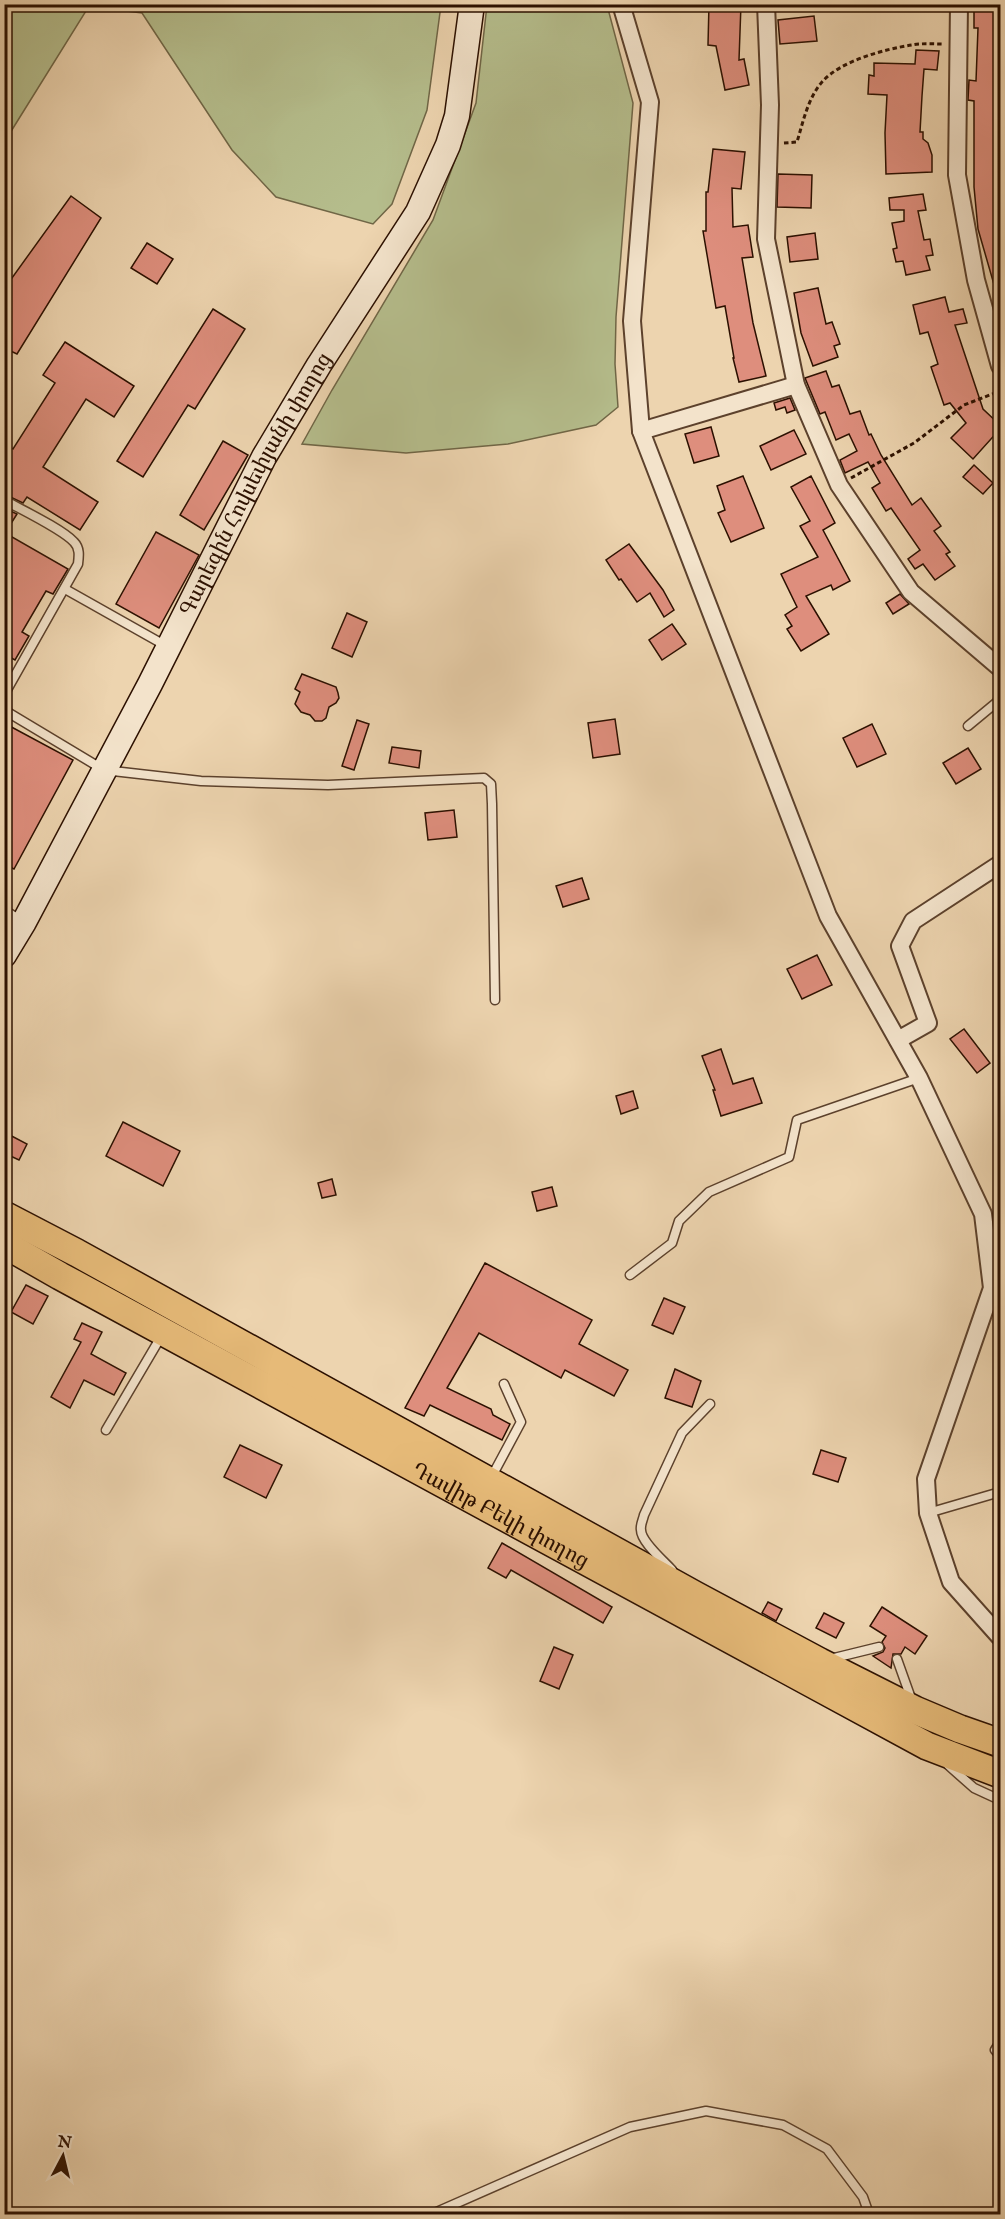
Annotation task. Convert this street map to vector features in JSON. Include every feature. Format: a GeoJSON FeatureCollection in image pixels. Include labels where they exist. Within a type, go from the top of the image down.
{"type":"FeatureCollection","features":[{"type":"Feature","properties":{"kind":"main road","name":"Գարեգին Հովսեփյանի փողոց"},"geometry":{"type":"LineString","coordinates":[[4,955],[14,916],[104,770],[280,428],[418,212],[448,145],[457,116],[472,4]]}},
{"type":"Feature","properties":{"kind":"main road","name":"Դավիթ Բեկի փողոց"},"geometry":{"type":"LineString","coordinates":[[4,1215],[77,1253],[483,1492],[927,1746],[1000,1773]]}},
{"type":"Feature","properties":{"kind":"main road","name":"Դավիթ Բեկի փողոց"},"geometry":{"type":"LineString","coordinates":[[4,1244],[164,1332],[694,1595],[915,1710],[1000,1743]]}},
{"type":"Feature","properties":{"kind":"street"},"geometry":{"type":"LineString","coordinates":[[621,4],[650,102],[632,321],[641,431],[828,916],[919,1078],[983,1214],[992,1287],[926,1479],[928,1513],[951,1582],[1000,1637]]}},
{"type":"Feature","properties":{"kind":"street"},"geometry":{"type":"LineString","coordinates":[[766,4],[770,105],[766,239],[796,385],[839,485],[911,592],[1000,668]]}},
{"type":"Feature","properties":{"kind":"street"},"geometry":{"type":"LineString","coordinates":[[959,4],[957,175],[976,280],[1000,366]]}},
{"type":"Feature","properties":{"kind":"street"},"geometry":{"type":"LineString","coordinates":[[641,431],[796,385]]}},
{"type":"Feature","properties":{"kind":"street"},"geometry":{"type":"LineString","coordinates":[[898,1040],[928,1023],[900,946],[913,921],[1000,864]]}},
{"type":"Feature","properties":{"kind":"lane"},"geometry":{"type":"LineString","coordinates":[[4,500],[75,543],[80,553],[78,564],[65,589],[4,695]]}},
{"type":"Feature","properties":{"kind":"lane"},"geometry":{"type":"LineString","coordinates":[[65,589],[169,647]]}},
{"type":"Feature","properties":{"kind":"lane"},"geometry":{"type":"LineString","coordinates":[[968,726],[997,702],[1000,695]]}},
{"type":"Feature","properties":{"kind":"lane"},"geometry":{"type":"LineString","coordinates":[[4,710],[104,770],[201,781],[328,785],[484,778],[491,784],[495,1000]]}},
{"type":"Feature","properties":{"kind":"lane"},"geometry":{"type":"LineString","coordinates":[[630,1275],[672,1243],[679,1221],[709,1192],[789,1157],[797,1120],[919,1078]]}},
{"type":"Feature","properties":{"kind":"lane"},"geometry":{"type":"LineString","coordinates":[[106,1430],[164,1332]]}},
{"type":"Feature","properties":{"kind":"lane"},"geometry":{"type":"LineString","coordinates":[[483,1492],[521,1422],[504,1384]]}},
{"type":"Feature","properties":{"kind":"lane"},"geometry":{"type":"LineString","coordinates":[[694,1595],[648,1544],[640,1528],[682,1433],[710,1404]]}},
{"type":"Feature","properties":{"kind":"lane"},"geometry":{"type":"LineString","coordinates":[[928,1513],[1000,1492]]}},
{"type":"Feature","properties":{"kind":"lane"},"geometry":{"type":"LineString","coordinates":[[820,1662],[879,1647]]}},
{"type":"Feature","properties":{"kind":"lane"},"geometry":{"type":"LineString","coordinates":[[897,1659],[915,1710]]}},
{"type":"Feature","properties":{"kind":"lane"},"geometry":{"type":"LineString","coordinates":[[927,1746],[974,1788],[1000,1800]]}},
{"type":"Feature","properties":{"kind":"lane"},"geometry":{"type":"LineString","coordinates":[[1000,2042],[995,2050],[1000,2056]]}},
{"type":"Feature","properties":{"kind":"lane"},"geometry":{"type":"LineString","coordinates":[[432,2214],[630,2127],[706,2111],[783,2125],[827,2149],[863,2197],[869,2214]]}},
{"type":"Feature","properties":{"kind":"path"},"geometry":{"type":"LineString","coordinates":[[769,144],[797,142],[809,105],[822,82],[840,67],[912,45],[958,44]]}},
{"type":"Feature","properties":{"kind":"path"},"geometry":{"type":"LineString","coordinates":[[839,485],[914,443],[964,405],[1000,391]]}},
{"type":"Feature","properties":{"kind":"green space"},"geometry":{"type":"Polygon","coordinates":[[[5,4],[441,5],[427,110],[392,204],[373,224],[276,197],[232,150],[142,13],[89,6],[5,141],[5,4]]]}},
{"type":"Feature","properties":{"kind":"green space"},"geometry":{"type":"Polygon","coordinates":[[[487,5],[607,5],[633,103],[616,317],[615,364],[618,407],[596,425],[508,444],[406,453],[302,444],[433,220],[476,103],[487,5]]]}},
{"type":"Feature","properties":{"kind":"building"},"geometry":{"type":"Polygon","coordinates":[[[709,4],[741,4],[739,60],[744,59],[749,85],[725,90],[716,46],[708,45],[709,4]]]}},
{"type":"Feature","properties":{"kind":"building"},"geometry":{"type":"Polygon","coordinates":[[[974,4],[1000,4],[1000,76],[997,76],[995,139],[998,139],[998,155],[1000,156],[1000,294],[997,295],[978,229],[974,187],[974,101],[968,100],[969,80],[976,81],[978,28],[974,28],[974,4]]]}},
{"type":"Feature","properties":{"kind":"building"},"geometry":{"type":"Polygon","coordinates":[[[814,16],[817,41],[780,44],[778,20],[814,16]]]}},
{"type":"Feature","properties":{"kind":"building"},"geometry":{"type":"Polygon","coordinates":[[[916,50],[939,51],[937,70],[924,69],[922,96],[920,132],[923,132],[923,139],[928,143],[932,155],[932,172],[886,174],[887,95],[868,94],[869,75],[874,76],[874,63],[915,64],[916,50]]]}},
{"type":"Feature","properties":{"kind":"building"},"geometry":{"type":"Polygon","coordinates":[[[713,149],[745,152],[741,189],[732,188],[733,227],[748,225],[753,257],[742,258],[753,323],[766,376],[739,382],[725,306],[716,308],[703,231],[706,231],[706,192],[708,192],[713,149]]]}},
{"type":"Feature","properties":{"kind":"building"},"geometry":{"type":"Polygon","coordinates":[[[778,174],[812,175],[811,208],[777,207],[778,174]]]}},
{"type":"Feature","properties":{"kind":"building"},"geometry":{"type":"Polygon","coordinates":[[[923,194],[926,210],[918,211],[924,240],[930,239],[933,255],[926,256],[930,270],[906,275],[903,261],[896,262],[893,249],[897,248],[892,223],[904,221],[904,210],[890,210],[889,198],[923,194]]]}},
{"type":"Feature","properties":{"kind":"building"},"geometry":{"type":"Polygon","coordinates":[[[71,196],[101,218],[17,354],[4,348],[4,289],[71,196]]]}},
{"type":"Feature","properties":{"kind":"building"},"geometry":{"type":"Polygon","coordinates":[[[815,233],[818,259],[790,262],[787,237],[815,233]]]}},
{"type":"Feature","properties":{"kind":"building"},"geometry":{"type":"Polygon","coordinates":[[[147,243],[173,259],[157,284],[131,268],[147,243]]]}},
{"type":"Feature","properties":{"kind":"building"},"geometry":{"type":"Polygon","coordinates":[[[818,288],[826,324],[832,322],[840,344],[834,346],[838,357],[813,366],[801,333],[794,293],[818,288]]]}},
{"type":"Feature","properties":{"kind":"building"},"geometry":{"type":"Polygon","coordinates":[[[945,297],[949,312],[963,309],[967,323],[955,325],[983,409],[1000,425],[1000,429],[973,459],[951,438],[966,423],[950,403],[944,405],[931,367],[938,364],[928,332],[920,334],[913,305],[945,297]]]}},
{"type":"Feature","properties":{"kind":"building"},"geometry":{"type":"Polygon","coordinates":[[[213,309],[245,329],[195,409],[188,405],[143,477],[117,461],[213,309]]]}},
{"type":"Feature","properties":{"kind":"building"},"geometry":{"type":"Polygon","coordinates":[[[65,342],[134,386],[114,417],[86,399],[43,467],[98,502],[80,530],[27,497],[23,503],[4,494],[4,443],[13,449],[55,383],[43,375],[65,342]]]}},
{"type":"Feature","properties":{"kind":"building"},"geometry":{"type":"Polygon","coordinates":[[[826,371],[832,387],[839,385],[850,414],[860,411],[869,435],[871,434],[881,455],[912,505],[921,498],[941,526],[934,531],[950,552],[946,554],[955,566],[935,580],[923,564],[915,569],[908,559],[920,550],[891,508],[886,511],[872,488],[880,483],[868,462],[845,473],[840,460],[857,451],[849,434],[836,440],[825,412],[820,414],[805,378],[826,371]]]}},
{"type":"Feature","properties":{"kind":"building"},"geometry":{"type":"Polygon","coordinates":[[[790,398],[795,410],[787,413],[785,407],[776,410],[774,403],[790,398]]]}},
{"type":"Feature","properties":{"kind":"building"},"geometry":{"type":"Polygon","coordinates":[[[711,427],[719,456],[694,463],[685,434],[711,427]]]}},
{"type":"Feature","properties":{"kind":"building"},"geometry":{"type":"Polygon","coordinates":[[[794,430],[806,454],[771,470],[760,446],[794,430]]]}},
{"type":"Feature","properties":{"kind":"building"},"geometry":{"type":"Polygon","coordinates":[[[223,441],[248,455],[204,530],[180,515],[223,441]]]}},
{"type":"Feature","properties":{"kind":"building"},"geometry":{"type":"Polygon","coordinates":[[[974,465],[993,483],[983,494],[963,477],[974,465]]]}},
{"type":"Feature","properties":{"kind":"building"},"geometry":{"type":"Polygon","coordinates":[[[743,476],[764,528],[731,542],[718,513],[725,510],[717,486],[743,476]]]}},
{"type":"Feature","properties":{"kind":"building"},"geometry":{"type":"Polygon","coordinates":[[[811,476],[835,523],[823,530],[850,581],[833,590],[831,585],[806,596],[829,634],[801,651],[787,629],[792,626],[785,615],[797,607],[781,574],[818,557],[800,526],[810,521],[791,487],[811,476]]]}},
{"type":"Feature","properties":{"kind":"building"},"geometry":{"type":"Polygon","coordinates":[[[4,508],[17,514],[5,533],[68,569],[53,594],[46,591],[22,632],[29,636],[15,660],[4,654],[4,508]]]}},
{"type":"Feature","properties":{"kind":"building"},"geometry":{"type":"Polygon","coordinates":[[[156,532],[199,555],[159,628],[116,604],[156,532]]]}},
{"type":"Feature","properties":{"kind":"building"},"geometry":{"type":"Polygon","coordinates":[[[629,544],[663,590],[674,610],[664,617],[650,593],[637,602],[606,560],[629,544]]]}},
{"type":"Feature","properties":{"kind":"building"},"geometry":{"type":"Polygon","coordinates":[[[900,594],[909,604],[893,614],[886,603],[900,594]]]}},
{"type":"Feature","properties":{"kind":"building"},"geometry":{"type":"Polygon","coordinates":[[[347,613],[367,622],[352,657],[332,648],[347,613]]]}},
{"type":"Feature","properties":{"kind":"building"},"geometry":{"type":"Polygon","coordinates":[[[672,624],[686,644],[662,660],[649,640],[672,624]]]}},
{"type":"Feature","properties":{"kind":"building"},"geometry":{"type":"Polygon","coordinates":[[[302,674],[336,687],[339,698],[329,707],[326,718],[322,721],[315,721],[310,715],[301,712],[295,704],[300,692],[295,689],[302,674]]]}},
{"type":"Feature","properties":{"kind":"building"},"geometry":{"type":"Polygon","coordinates":[[[615,719],[620,754],[593,758],[588,723],[615,719]]]}},
{"type":"Feature","properties":{"kind":"building"},"geometry":{"type":"Polygon","coordinates":[[[357,720],[369,724],[354,770],[342,766],[357,720]]]}},
{"type":"Feature","properties":{"kind":"building"},"geometry":{"type":"Polygon","coordinates":[[[4,723],[73,760],[14,869],[4,864],[4,723]]]}},
{"type":"Feature","properties":{"kind":"building"},"geometry":{"type":"Polygon","coordinates":[[[872,724],[886,754],[857,767],[843,738],[872,724]]]}},
{"type":"Feature","properties":{"kind":"building"},"geometry":{"type":"Polygon","coordinates":[[[392,747],[421,751],[419,768],[389,763],[392,747]]]}},
{"type":"Feature","properties":{"kind":"building"},"geometry":{"type":"Polygon","coordinates":[[[968,748],[981,769],[956,784],[943,763],[968,748]]]}},
{"type":"Feature","properties":{"kind":"building"},"geometry":{"type":"Polygon","coordinates":[[[454,810],[457,837],[428,840],[425,813],[454,810]]]}},
{"type":"Feature","properties":{"kind":"building"},"geometry":{"type":"Polygon","coordinates":[[[582,878],[589,899],[563,907],[556,886],[582,878]]]}},
{"type":"Feature","properties":{"kind":"building"},"geometry":{"type":"Polygon","coordinates":[[[817,955],[832,985],[802,999],[787,969],[817,955]]]}},
{"type":"Feature","properties":{"kind":"building"},"geometry":{"type":"Polygon","coordinates":[[[964,1029],[990,1063],[977,1073],[950,1039],[964,1029]]]}},
{"type":"Feature","properties":{"kind":"building"},"geometry":{"type":"Polygon","coordinates":[[[721,1049],[733,1084],[753,1078],[762,1103],[721,1116],[713,1090],[715,1090],[702,1056],[721,1049]]]}},
{"type":"Feature","properties":{"kind":"building"},"geometry":{"type":"Polygon","coordinates":[[[633,1091],[638,1108],[621,1114],[616,1096],[633,1091]]]}},
{"type":"Feature","properties":{"kind":"building"},"geometry":{"type":"Polygon","coordinates":[[[123,1122],[180,1151],[163,1186],[106,1156],[123,1122]]]}},
{"type":"Feature","properties":{"kind":"building"},"geometry":{"type":"Polygon","coordinates":[[[4,1132],[27,1144],[19,1160],[4,1153],[4,1132]]]}},
{"type":"Feature","properties":{"kind":"building"},"geometry":{"type":"Polygon","coordinates":[[[332,1179],[336,1195],[322,1198],[318,1183],[332,1179]]]}},
{"type":"Feature","properties":{"kind":"building"},"geometry":{"type":"Polygon","coordinates":[[[552,1187],[557,1206],[537,1211],[532,1192],[552,1187]]]}},
{"type":"Feature","properties":{"kind":"building"},"geometry":{"type":"Polygon","coordinates":[[[485,1263],[592,1320],[579,1344],[628,1370],[614,1396],[565,1370],[561,1378],[479,1333],[447,1388],[491,1409],[493,1415],[510,1424],[502,1440],[430,1405],[424,1416],[405,1408],[485,1263]]]}},
{"type":"Feature","properties":{"kind":"building"},"geometry":{"type":"Polygon","coordinates":[[[26,1285],[48,1296],[33,1324],[11,1312],[26,1285]]]}},
{"type":"Feature","properties":{"kind":"building"},"geometry":{"type":"Polygon","coordinates":[[[664,1298],[685,1307],[673,1334],[652,1325],[664,1298]]]}},
{"type":"Feature","properties":{"kind":"building"},"geometry":{"type":"Polygon","coordinates":[[[82,1323],[102,1332],[91,1354],[126,1373],[114,1395],[84,1380],[70,1408],[51,1397],[81,1342],[74,1339],[82,1323]]]}},
{"type":"Feature","properties":{"kind":"building"},"geometry":{"type":"Polygon","coordinates":[[[675,1369],[701,1381],[692,1407],[665,1398],[675,1369]]]}},
{"type":"Feature","properties":{"kind":"building"},"geometry":{"type":"Polygon","coordinates":[[[240,1445],[282,1465],[266,1498],[224,1477],[240,1445]]]}},
{"type":"Feature","properties":{"kind":"building"},"geometry":{"type":"Polygon","coordinates":[[[821,1450],[846,1458],[838,1482],[813,1474],[821,1450]]]}},
{"type":"Feature","properties":{"kind":"building"},"geometry":{"type":"Polygon","coordinates":[[[502,1543],[612,1607],[603,1623],[511,1570],[506,1578],[488,1568],[502,1543]]]}},
{"type":"Feature","properties":{"kind":"building"},"geometry":{"type":"Polygon","coordinates":[[[768,1602],[782,1609],[776,1621],[762,1613],[768,1602]]]}},
{"type":"Feature","properties":{"kind":"building"},"geometry":{"type":"Polygon","coordinates":[[[882,1607],[927,1636],[915,1654],[905,1647],[901,1654],[893,1654],[891,1668],[873,1656],[883,1652],[885,1648],[882,1642],[886,1636],[870,1626],[882,1607]]]}},
{"type":"Feature","properties":{"kind":"building"},"geometry":{"type":"Polygon","coordinates":[[[824,1613],[844,1623],[836,1638],[816,1628],[824,1613]]]}},
{"type":"Feature","properties":{"kind":"building"},"geometry":{"type":"Polygon","coordinates":[[[554,1647],[573,1655],[559,1689],[540,1681],[554,1647]]]}}]}
